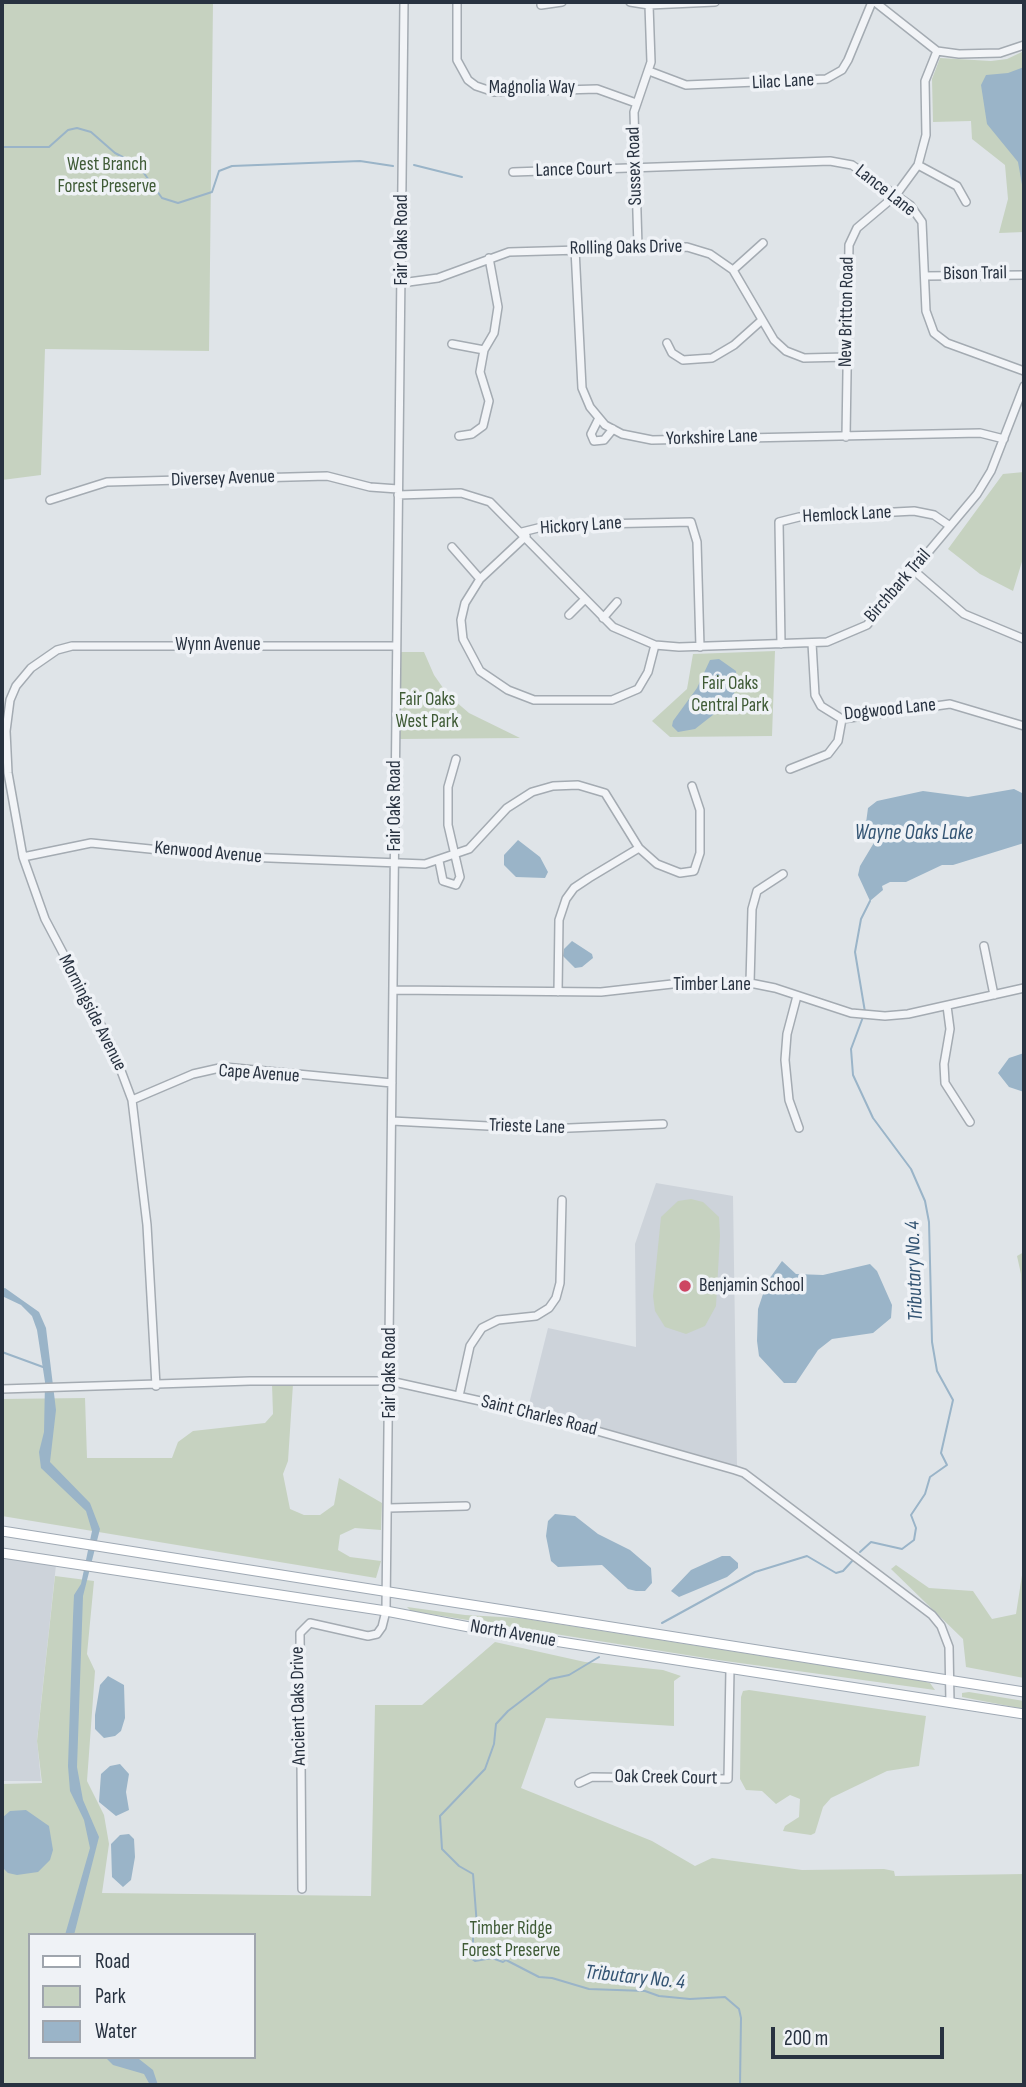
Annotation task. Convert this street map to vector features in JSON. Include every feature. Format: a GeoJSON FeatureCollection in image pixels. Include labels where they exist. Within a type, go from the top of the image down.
{"type":"FeatureCollection","features":[{"type":"Feature","properties":{"kind":"main road","name":"North Avenue"},"geometry":{"type":"LineString","coordinates":[[2,1531],[1024,1692]]}},
{"type":"Feature","properties":{"kind":"main road","name":"North Avenue"},"geometry":{"type":"LineString","coordinates":[[2,1553],[386,1611],[490,1631],[1024,1714]]}},
{"type":"Feature","properties":{"kind":"street","name":"Fair Oaks Road"},"geometry":{"type":"LineString","coordinates":[[386,1611],[404,2]]}},
{"type":"Feature","properties":{"kind":"street","name":"Magnolia Way"},"geometry":{"type":"LineString","coordinates":[[457,2],[457,60],[468,80],[476,86],[494,92],[597,89],[636,103]]}},
{"type":"Feature","properties":{"kind":"street"},"geometry":{"type":"LineString","coordinates":[[541,5],[562,2]]}},
{"type":"Feature","properties":{"kind":"street"},"geometry":{"type":"LineString","coordinates":[[630,2],[649,5],[715,2]]}},
{"type":"Feature","properties":{"kind":"street"},"geometry":{"type":"LineString","coordinates":[[874,2],[937,51],[959,54],[1000,53],[1024,45]]}},
{"type":"Feature","properties":{"kind":"street","name":"Lilac Lane"},"geometry":{"type":"LineString","coordinates":[[649,71],[686,85],[826,79],[842,70],[874,2]]}},
{"type":"Feature","properties":{"kind":"street","name":"Sussex Road"},"geometry":{"type":"LineString","coordinates":[[638,247],[636,103],[649,71],[649,5]]}},
{"type":"Feature","properties":{"kind":"street","name":"New Britton Road"},"geometry":{"type":"LineString","coordinates":[[846,437],[850,241],[857,228],[895,195],[918,166],[926,135],[925,81],[937,51]]}},
{"type":"Feature","properties":{"kind":"street","name":"Lance Lane"},"geometry":{"type":"LineString","coordinates":[[635,168],[840,162],[862,170],[910,205],[922,222],[926,317],[937,337],[951,345],[1024,371]]}},
{"type":"Feature","properties":{"kind":"street"},"geometry":{"type":"LineString","coordinates":[[918,166],[957,186],[966,202]]}},
{"type":"Feature","properties":{"kind":"street","name":"Lance Court"},"geometry":{"type":"LineString","coordinates":[[513,172],[635,168]]}},
{"type":"Feature","properties":{"kind":"street"},"geometry":{"type":"LineString","coordinates":[[733,270],[764,243]]}},
{"type":"Feature","properties":{"kind":"street","name":"Rolling Oaks Drive"},"geometry":{"type":"LineString","coordinates":[[401,283],[438,278],[489,258],[520,251],[693,248],[710,254],[733,270],[774,340],[793,355],[811,358],[847,357]]}},
{"type":"Feature","properties":{"kind":"street","name":"Yorkshire Lane"},"geometry":{"type":"LineString","coordinates":[[575,249],[580,378],[586,399],[599,418],[630,437],[652,440],[980,433],[1004,439]]}},
{"type":"Feature","properties":{"kind":"street"},"geometry":{"type":"LineString","coordinates":[[458,436],[477,431],[488,415],[489,401],[480,372],[484,349],[494,334],[498,307],[489,258]]}},
{"type":"Feature","properties":{"kind":"street","name":"Bison Trail"},"geometry":{"type":"LineString","coordinates":[[925,276],[1024,275]]}},
{"type":"Feature","properties":{"kind":"street"},"geometry":{"type":"LineString","coordinates":[[667,343],[672,353],[683,360],[712,358],[734,345],[762,320]]}},
{"type":"Feature","properties":{"kind":"street"},"geometry":{"type":"LineString","coordinates":[[452,344],[484,349]]}},
{"type":"Feature","properties":{"kind":"street","name":"Birchbark Trail"},"geometry":{"type":"LineString","coordinates":[[398,492],[472,494],[496,506],[612,627],[655,645],[700,647],[812,643],[839,638],[867,625],[950,526],[985,482],[1024,386]]}},
{"type":"Feature","properties":{"kind":"street"},"geometry":{"type":"LineString","coordinates":[[1015,411],[1024,415]]}},
{"type":"Feature","properties":{"kind":"street"},"geometry":{"type":"LineString","coordinates":[[599,418],[591,434],[594,441],[604,440],[613,429]]}},
{"type":"Feature","properties":{"kind":"street","name":"Diversey Avenue"},"geometry":{"type":"LineString","coordinates":[[50,500],[94,484],[327,476],[398,492]]}},
{"type":"Feature","properties":{"kind":"street","name":"Hemlock Lane"},"geometry":{"type":"LineString","coordinates":[[781,644],[779,522],[799,517],[914,511],[934,515],[950,526]]}},
{"type":"Feature","properties":{"kind":"street","name":"Hickory Lane"},"geometry":{"type":"LineString","coordinates":[[655,645],[646,677],[639,689],[622,698],[553,702],[522,697],[480,671],[465,645],[461,624],[463,608],[480,579],[524,534],[550,525],[691,522],[697,542],[700,647]]}},
{"type":"Feature","properties":{"kind":"street"},"geometry":{"type":"LineString","coordinates":[[452,547],[480,579]]}},
{"type":"Feature","properties":{"kind":"street"},"geometry":{"type":"LineString","coordinates":[[912,569],[964,614],[1024,639]]}},
{"type":"Feature","properties":{"kind":"street"},"geometry":{"type":"LineString","coordinates":[[569,615],[585,599]]}},
{"type":"Feature","properties":{"kind":"street"},"geometry":{"type":"LineString","coordinates":[[603,618],[617,602]]}},
{"type":"Feature","properties":{"kind":"street","name":"Dogwood Lane"},"geometry":{"type":"LineString","coordinates":[[812,643],[815,695],[821,706],[842,719],[950,704],[1024,726]]}},
{"type":"Feature","properties":{"kind":"street","name":"Wynn Avenue"},"geometry":{"type":"LineString","coordinates":[[43,659],[57,650],[90,644],[395,646]]}},
{"type":"Feature","properties":{"kind":"street","name":"Morningside Avenue"},"geometry":{"type":"LineString","coordinates":[[43,659],[16,686],[8,715],[8,773],[23,857],[45,919],[111,1044],[132,1100],[147,1225],[156,1386]]}},
{"type":"Feature","properties":{"kind":"street"},"geometry":{"type":"LineString","coordinates":[[790,769],[828,754],[838,741],[842,719]]}},
{"type":"Feature","properties":{"kind":"street"},"geometry":{"type":"LineString","coordinates":[[439,861],[443,881],[452,886],[456,885],[460,877],[454,857],[448,813],[449,782],[456,759]]}},
{"type":"Feature","properties":{"kind":"street","name":"Kenwood Avenue"},"geometry":{"type":"LineString","coordinates":[[23,857],[91,843],[219,856],[425,864],[454,857],[480,841],[516,801],[531,792],[553,786],[578,785],[605,793],[639,848]]}},
{"type":"Feature","properties":{"kind":"street"},"geometry":{"type":"LineString","coordinates":[[558,992],[559,920],[566,899],[581,883],[639,848],[673,871],[694,871],[700,853],[700,815],[692,786]]}},
{"type":"Feature","properties":{"kind":"street"},"geometry":{"type":"LineString","coordinates":[[750,983],[751,925],[757,891],[783,874]]}},
{"type":"Feature","properties":{"kind":"street"},"geometry":{"type":"LineString","coordinates":[[984,946],[994,995]]}},
{"type":"Feature","properties":{"kind":"street","name":"Timber Lane"},"geometry":{"type":"LineString","coordinates":[[393,990],[610,992],[681,983],[750,983],[865,1015],[908,1014],[1024,988]]}},
{"type":"Feature","properties":{"kind":"street"},"geometry":{"type":"LineString","coordinates":[[797,996],[787,1034],[785,1072],[789,1100],[799,1128]]}},
{"type":"Feature","properties":{"kind":"street"},"geometry":{"type":"LineString","coordinates":[[947,1006],[950,1029],[944,1064],[945,1083],[951,1097],[970,1122]]}},
{"type":"Feature","properties":{"kind":"street","name":"Cape Avenue"},"geometry":{"type":"LineString","coordinates":[[132,1100],[193,1074],[224,1067],[392,1083]]}},
{"type":"Feature","properties":{"kind":"street","name":"Trieste Lane"},"geometry":{"type":"LineString","coordinates":[[392,1121],[546,1129],[663,1124]]}},
{"type":"Feature","properties":{"kind":"street"},"geometry":{"type":"LineString","coordinates":[[459,1396],[470,1346],[482,1328],[498,1320],[536,1316],[549,1308],[556,1298],[560,1283],[562,1200]]}},
{"type":"Feature","properties":{"kind":"street","name":"Saint Charles Road"},"geometry":{"type":"LineString","coordinates":[[2,1389],[250,1381],[390,1381],[627,1437],[744,1473],[932,1615],[946,1635],[952,1681],[950,1703]]}},
{"type":"Feature","properties":{"kind":"street"},"geometry":{"type":"LineString","coordinates":[[389,1508],[466,1506]]}},
{"type":"Feature","properties":{"kind":"street","name":"Ancient Oaks Drive"},"geometry":{"type":"LineString","coordinates":[[302,1889],[300,1633],[310,1623],[368,1636],[377,1634],[386,1611]]}},
{"type":"Feature","properties":{"kind":"street","name":"Oak Creek Court"},"geometry":{"type":"LineString","coordinates":[[579,1783],[592,1777],[728,1779],[730,1669]]}},
{"type":"Feature","properties":{"kind":"shaded area","name":"Benjamin School"},"geometry":{"type":"Polygon","coordinates":[[[656,1183],[733,1196],[737,1467],[528,1408],[548,1328],[636,1347],[635,1244],[656,1183]]]}},
{"type":"Feature","properties":{"kind":"shaded area"},"geometry":{"type":"Polygon","coordinates":[[[2,1556],[56,1565],[37,1740],[41,1781],[2,1781],[2,1556]]]}},
{"type":"Feature","properties":{"kind":"green space","name":"West Branch Forest Preserve"},"geometry":{"type":"Polygon","coordinates":[[[2,2],[213,2],[209,351],[45,349],[41,475],[2,480],[2,2]]]}},
{"type":"Feature","properties":{"kind":"green space"},"geometry":{"type":"Polygon","coordinates":[[[1024,51],[1024,232],[999,233],[1008,199],[1005,165],[972,139],[971,121],[933,122],[932,79],[940,58],[991,61],[1007,59],[1024,51]]]}},
{"type":"Feature","properties":{"kind":"green space"},"geometry":{"type":"Polygon","coordinates":[[[1024,472],[1024,555],[1013,591],[980,574],[948,549],[1003,474],[1024,472]]]}},
{"type":"Feature","properties":{"kind":"green space","name":"Fair Oaks Central Park"},"geometry":{"type":"Polygon","coordinates":[[[775,651],[772,736],[670,737],[652,721],[687,689],[693,654],[775,651]]]}},
{"type":"Feature","properties":{"kind":"green space","name":"Fair Oaks West Park"},"geometry":{"type":"Polygon","coordinates":[[[400,652],[424,652],[434,675],[448,695],[469,713],[520,738],[399,739],[400,652]]]}},
{"type":"Feature","properties":{"kind":"green space"},"geometry":{"type":"Polygon","coordinates":[[[691,1199],[703,1202],[719,1217],[720,1236],[716,1306],[705,1326],[686,1334],[665,1327],[655,1311],[653,1296],[661,1217],[678,1201],[691,1199]]]}},
{"type":"Feature","properties":{"kind":"green space"},"geometry":{"type":"Polygon","coordinates":[[[1024,1252],[1024,1399],[1021,1274],[1017,1256],[1024,1252]]]}},
{"type":"Feature","properties":{"kind":"green space"},"geometry":{"type":"Polygon","coordinates":[[[272,1384],[293,1384],[288,1461],[283,1474],[290,1509],[304,1515],[320,1515],[334,1505],[339,1478],[382,1503],[381,1530],[355,1528],[340,1535],[338,1550],[350,1557],[381,1561],[376,1578],[2,1516],[2,1399],[85,1398],[87,1458],[172,1458],[178,1442],[193,1431],[265,1423],[273,1414],[272,1384]]]}},
{"type":"Feature","properties":{"kind":"green space"},"geometry":{"type":"Polygon","coordinates":[[[1024,1562],[1024,1678],[966,1667],[963,1639],[891,1569],[896,1565],[929,1588],[973,1591],[992,1619],[1016,1614],[1024,1562]]]}},
{"type":"Feature","properties":{"kind":"green space","name":"Timber Ridge Forest Preserve"},"geometry":{"type":"Polygon","coordinates":[[[55,1576],[94,1581],[87,1654],[95,1671],[87,1781],[104,1815],[109,1844],[102,1893],[371,1896],[375,1705],[422,1705],[495,1642],[585,1662],[663,1670],[681,1676],[674,1681],[674,1726],[546,1718],[521,1788],[652,1841],[695,1866],[712,1858],[802,1870],[884,1869],[894,1871],[895,1876],[1024,1874],[1024,2085],[2,2085],[2,1784],[42,1783],[37,1741],[55,1576]]]}},
{"type":"Feature","properties":{"kind":"green space"},"geometry":{"type":"Polygon","coordinates":[[[407,1607],[465,1615],[520,1618],[922,1681],[930,1683],[935,1690],[718,1660],[411,1611],[407,1607]]]}},
{"type":"Feature","properties":{"kind":"green space"},"geometry":{"type":"Polygon","coordinates":[[[743,1691],[926,1716],[919,1766],[887,1771],[831,1798],[823,1807],[815,1833],[811,1835],[783,1831],[785,1826],[799,1817],[800,1799],[790,1795],[776,1804],[762,1791],[746,1790],[740,1779],[741,1697],[743,1691]]]}},
{"type":"Feature","properties":{"kind":"green space"},"geometry":{"type":"Polygon","coordinates":[[[962,1693],[1024,1701],[1024,1709],[962,1697],[962,1693]]]}},
{"type":"Feature","properties":{"kind":"water"},"geometry":{"type":"Polygon","coordinates":[[[1024,67],[1024,196],[1018,162],[987,124],[981,85],[986,75],[1008,73],[1024,67]]]}},
{"type":"Feature","properties":{"kind":"water"},"geometry":{"type":"Polygon","coordinates":[[[719,659],[736,671],[737,683],[732,700],[695,729],[678,732],[672,726],[673,721],[697,688],[710,660],[719,659]]]}},
{"type":"Feature","properties":{"kind":"water","name":"Wayne Oaks Lake"},"geometry":{"type":"Polygon","coordinates":[[[1014,789],[1024,794],[1024,843],[953,865],[942,865],[906,882],[890,882],[882,886],[883,890],[870,901],[858,875],[860,866],[875,841],[866,823],[868,808],[877,801],[923,791],[968,797],[1014,789]]]}},
{"type":"Feature","properties":{"kind":"water"},"geometry":{"type":"Polygon","coordinates":[[[518,840],[540,857],[548,872],[545,878],[516,877],[504,865],[504,855],[518,840]]]}},
{"type":"Feature","properties":{"kind":"water"},"geometry":{"type":"Polygon","coordinates":[[[572,941],[592,954],[593,958],[582,967],[575,968],[563,956],[564,949],[572,941]]]}},
{"type":"Feature","properties":{"kind":"water"},"geometry":{"type":"Polygon","coordinates":[[[1024,1053],[1024,1092],[1009,1087],[998,1073],[1009,1058],[1024,1053]]]}},
{"type":"Feature","properties":{"kind":"water"},"geometry":{"type":"Polygon","coordinates":[[[782,1261],[796,1274],[823,1275],[870,1264],[877,1271],[892,1305],[891,1318],[873,1333],[832,1339],[818,1350],[796,1383],[784,1383],[759,1356],[757,1341],[758,1309],[767,1282],[782,1261]]]}},
{"type":"Feature","properties":{"kind":"water"},"geometry":{"type":"Polygon","coordinates":[[[5,1288],[39,1312],[46,1328],[56,1410],[50,1462],[90,1503],[100,1529],[83,1596],[77,1767],[83,1800],[99,1837],[75,1933],[66,1933],[90,1848],[84,1820],[70,1791],[68,1766],[73,1617],[74,1595],[81,1584],[92,1531],[86,1511],[41,1468],[39,1452],[44,1432],[45,1382],[37,1330],[32,1316],[21,1305],[2,1296],[2,1289],[5,1288]]]}},
{"type":"Feature","properties":{"kind":"water"},"geometry":{"type":"Polygon","coordinates":[[[555,1514],[575,1516],[598,1534],[630,1550],[651,1568],[652,1583],[645,1591],[636,1591],[628,1589],[602,1565],[558,1567],[551,1561],[546,1536],[548,1521],[555,1514]]]}},
{"type":"Feature","properties":{"kind":"water"},"geometry":{"type":"Polygon","coordinates":[[[722,1556],[730,1556],[738,1563],[738,1568],[727,1577],[679,1597],[671,1591],[691,1570],[722,1556]]]}},
{"type":"Feature","properties":{"kind":"water"},"geometry":{"type":"Polygon","coordinates":[[[108,1676],[124,1685],[125,1718],[121,1731],[115,1736],[104,1738],[95,1729],[95,1715],[100,1685],[108,1676]]]}},
{"type":"Feature","properties":{"kind":"water"},"geometry":{"type":"Polygon","coordinates":[[[120,1764],[129,1774],[126,1792],[129,1810],[116,1816],[99,1802],[101,1774],[110,1766],[120,1764]]]}},
{"type":"Feature","properties":{"kind":"water"},"geometry":{"type":"Polygon","coordinates":[[[26,1810],[49,1826],[53,1850],[50,1860],[38,1872],[17,1875],[8,1873],[2,1867],[2,1818],[10,1811],[26,1810]]]}},
{"type":"Feature","properties":{"kind":"water"},"geometry":{"type":"Polygon","coordinates":[[[129,1834],[134,1839],[135,1857],[131,1880],[123,1887],[112,1877],[111,1844],[120,1835],[129,1834]]]}},
{"type":"Feature","properties":{"kind":"water"},"geometry":{"type":"Polygon","coordinates":[[[107,2059],[139,2059],[153,2070],[158,2085],[150,2085],[144,2074],[113,2065],[107,2059]]]}},
{"type":"Feature","properties":{"kind":"waterway"},"geometry":{"type":"LineString","coordinates":[[2,147],[49,147],[68,130],[77,128],[91,132],[115,153],[138,165],[162,198],[178,203],[212,192],[219,171],[232,166],[360,161],[393,166]]}},
{"type":"Feature","properties":{"kind":"waterway"},"geometry":{"type":"LineString","coordinates":[[414,165],[462,177]]}},
{"type":"Feature","properties":{"kind":"waterway","name":"Tributary No. 4"},"geometry":{"type":"LineString","coordinates":[[865,1012],[855,952],[861,919],[870,901]]}},
{"type":"Feature","properties":{"kind":"waterway","name":"Tributary No. 4"},"geometry":{"type":"LineString","coordinates":[[860,1552],[871,1542],[902,1549],[914,1540],[916,1528],[911,1515],[925,1494],[930,1477],[947,1465],[941,1453],[953,1400],[937,1371],[932,1342],[929,1222],[925,1201],[911,1169],[873,1118],[853,1075],[851,1049],[863,1017]]}},
{"type":"Feature","properties":{"kind":"waterway"},"geometry":{"type":"LineString","coordinates":[[2,1352],[43,1367]]}},
{"type":"Feature","properties":{"kind":"waterway","name":"Tributary No. 4"},"geometry":{"type":"LineString","coordinates":[[662,1623],[755,1572],[807,1556],[836,1573],[843,1571],[853,1560]]}},
{"type":"Feature","properties":{"kind":"waterway","name":"Tributary No. 4"},"geometry":{"type":"LineString","coordinates":[[599,1657],[569,1675],[550,1679],[508,1711],[496,1724],[494,1744],[485,1769],[440,1816],[442,1849],[459,1866],[473,1874],[477,1926],[473,1932],[473,1953],[469,1957],[475,1961],[492,1958],[503,1962],[506,1960],[539,1977],[589,1989],[645,1991],[659,1996],[690,1999],[725,1997],[739,2009],[741,2018],[740,2085]]}},
{"type":"Feature","properties":{"kind":"place","name":"Benjamin School"},"geometry":{"type":"Point","coordinates":[685,1286]}}]}
